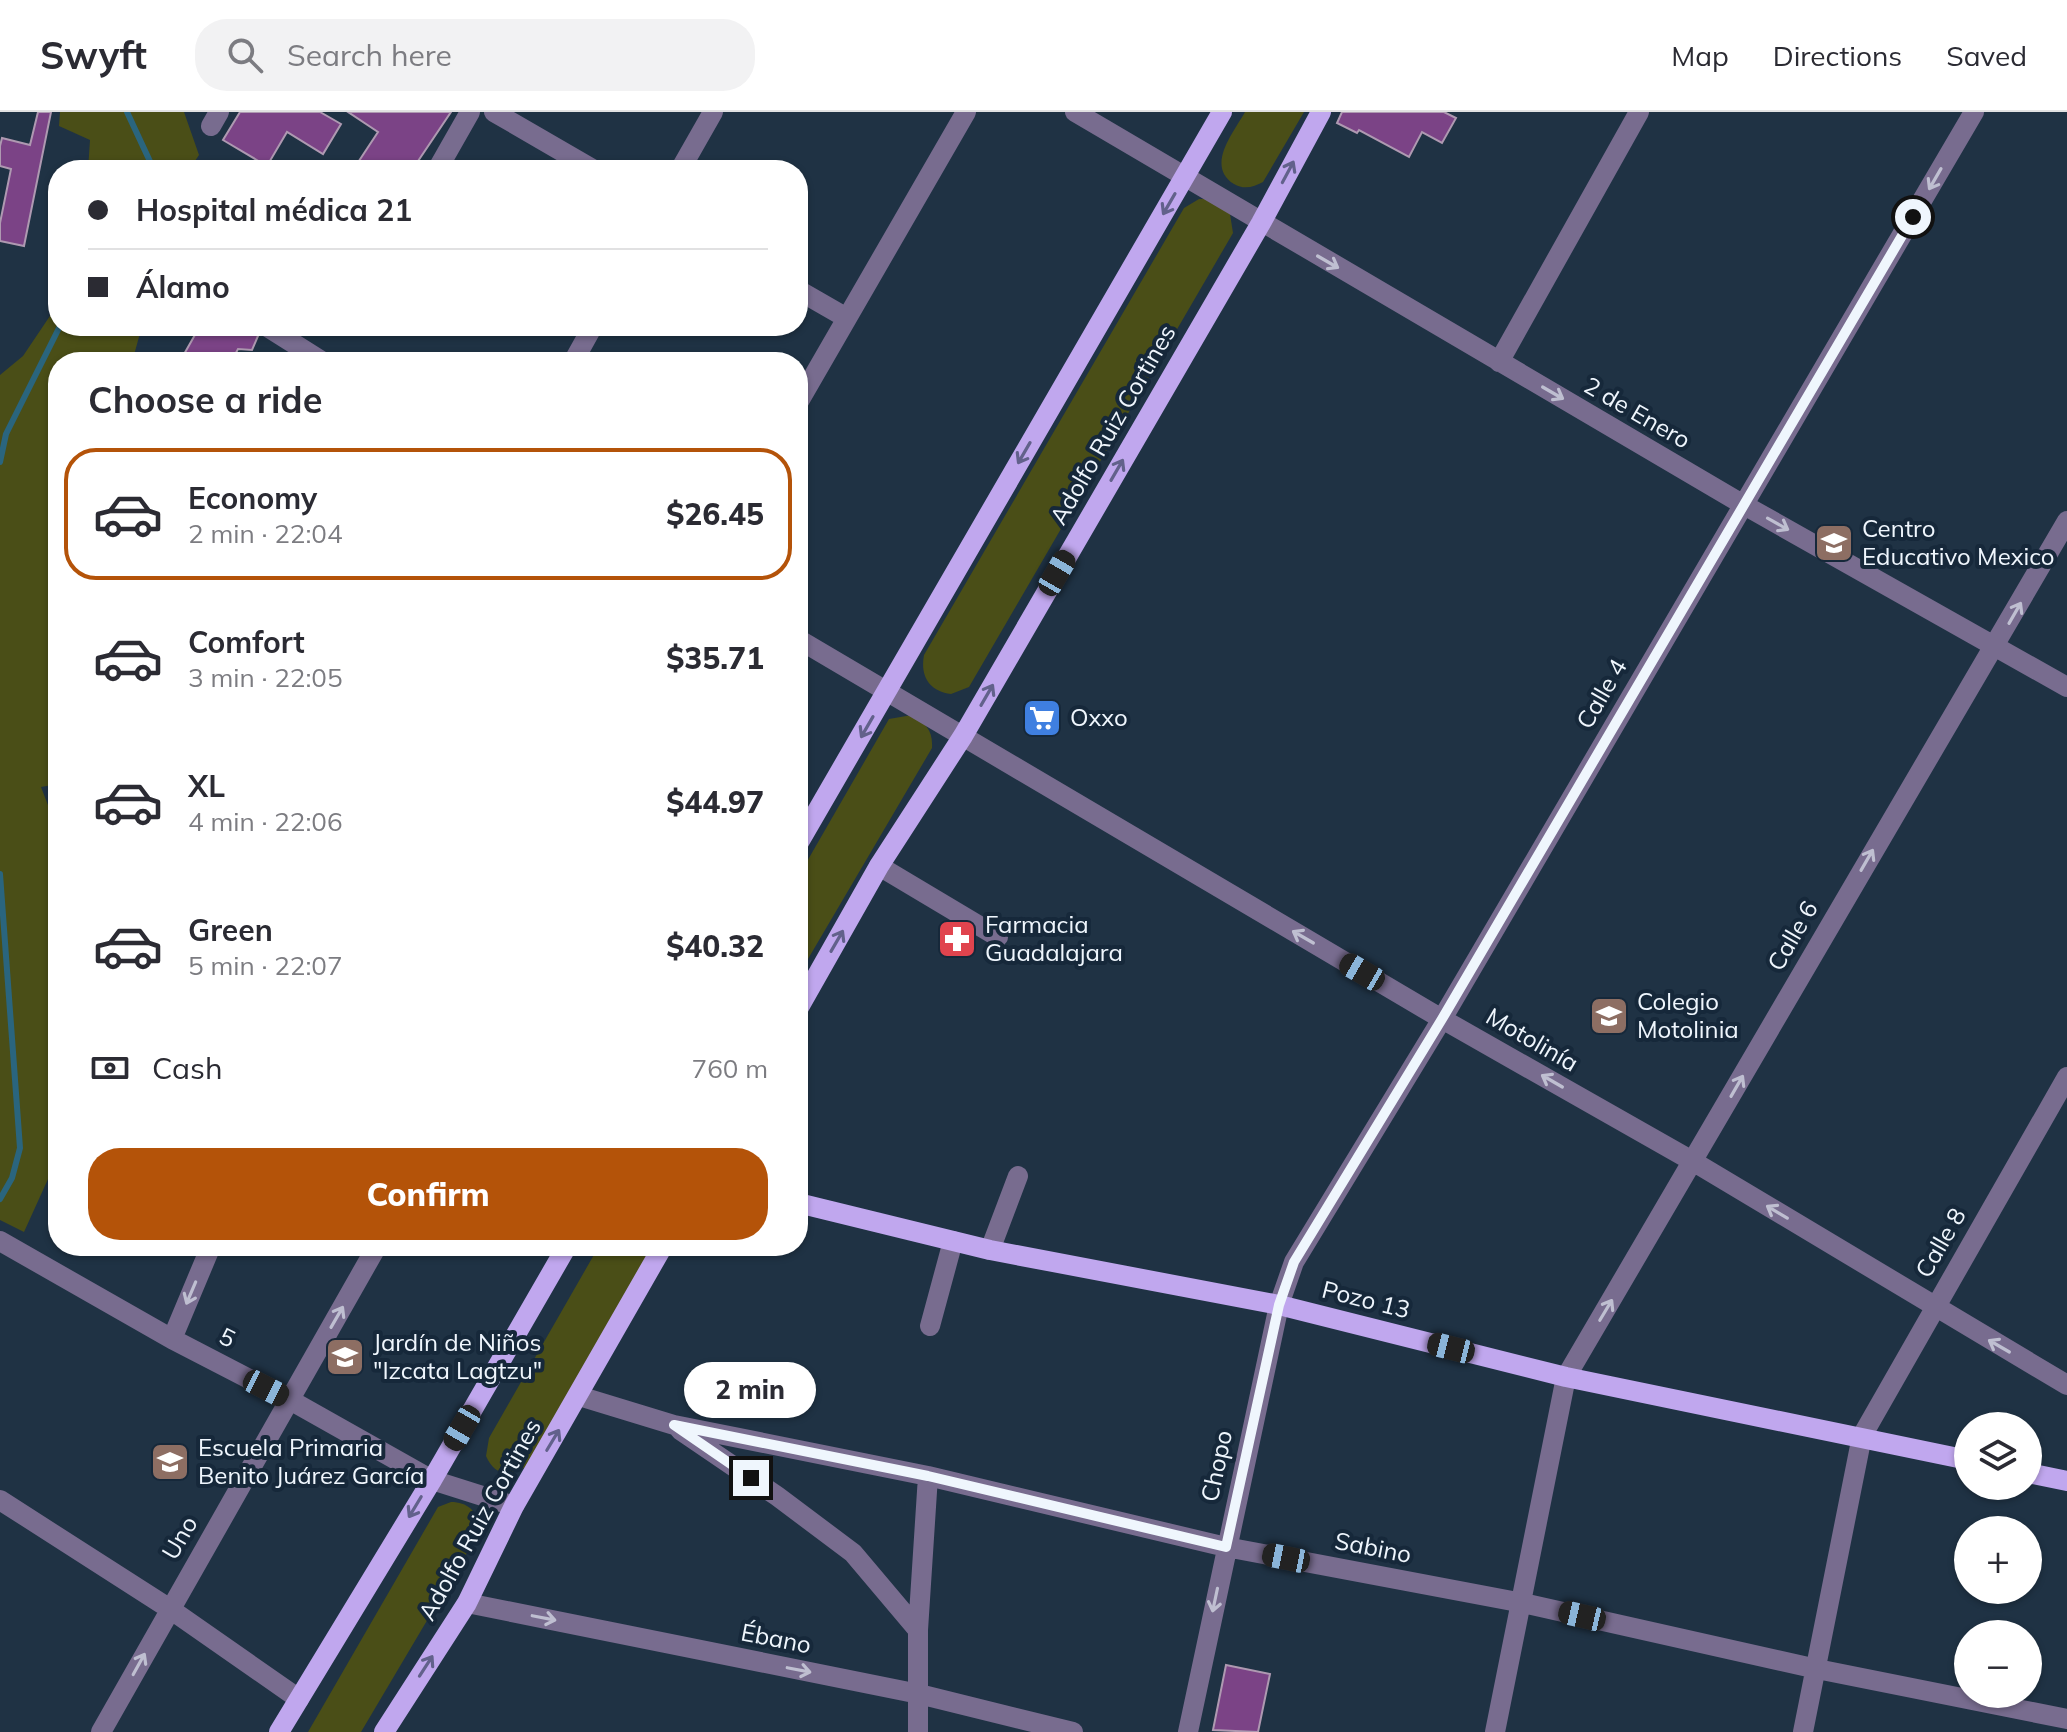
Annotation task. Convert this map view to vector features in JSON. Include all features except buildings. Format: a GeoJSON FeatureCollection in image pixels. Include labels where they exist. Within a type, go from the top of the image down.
{"type":"FeatureCollection","features":[{"type":"Feature","properties":{"kind":"main road"},"geometry":{"type":"LineString","coordinates":[[808,827],[1222,112]]}},
{"type":"Feature","properties":{"kind":"main road","name":"Adolfo Ruiz Cortines"},"geometry":{"type":"LineString","coordinates":[[808,991],[879,866],[963,736],[1261,223],[1321,112]]}},
{"type":"Feature","properties":{"kind":"main road","name":"Pozo 13"},"geometry":{"type":"LineString","coordinates":[[808,1205],[990,1250],[1279,1305],[1566,1377],[1954,1457]]}},
{"type":"Feature","properties":{"kind":"main road"},"geometry":{"type":"LineString","coordinates":[[279,1732],[432,1480],[561,1256]]}},
{"type":"Feature","properties":{"kind":"main road","name":"Adolfo Ruiz Cortines"},"geometry":{"type":"LineString","coordinates":[[384,1732],[467,1603],[514,1506],[657,1256]]}},
{"type":"Feature","properties":{"kind":"main road"},"geometry":{"type":"LineString","coordinates":[[2042,1476],[2067,1481]]}},
{"type":"Feature","properties":{"kind":"street"},"geometry":{"type":"LineString","coordinates":[[443,160],[470,112]]}},
{"type":"Feature","properties":{"kind":"street"},"geometry":{"type":"LineString","coordinates":[[494,112],[577,160]]}},
{"type":"Feature","properties":{"kind":"street"},"geometry":{"type":"LineString","coordinates":[[686,160],[713,112]]}},
{"type":"Feature","properties":{"kind":"street"},"geometry":{"type":"LineString","coordinates":[[808,385],[966,112]]}},
{"type":"Feature","properties":{"kind":"street","name":"2 de Enero"},"geometry":{"type":"LineString","coordinates":[[1075,112],[1744,505],[2067,687]]}},
{"type":"Feature","properties":{"kind":"street"},"geometry":{"type":"LineString","coordinates":[[1499,362],[1639,112]]}},
{"type":"Feature","properties":{"kind":"street","name":"Calle 4"},"geometry":{"type":"LineString","coordinates":[[1279,1305],[1294,1262],[1442,1019],[1974,112]]}},
{"type":"Feature","properties":{"kind":"street"},"geometry":{"type":"LineString","coordinates":[[808,296],[845,317]]}},
{"type":"Feature","properties":{"kind":"street"},"geometry":{"type":"LineString","coordinates":[[282,336],[307,352]]}},
{"type":"Feature","properties":{"kind":"street","name":"Calle 6"},"geometry":{"type":"LineString","coordinates":[[1495,1732],[1566,1377],[2067,521]]}},
{"type":"Feature","properties":{"kind":"street","name":"Motolinía"},"geometry":{"type":"LineString","coordinates":[[808,645],[1442,1019],[1694,1162],[1933,1308],[2067,1385]]}},
{"type":"Feature","properties":{"kind":"street"},"geometry":{"type":"LineString","coordinates":[[879,866],[998,937]]}},
{"type":"Feature","properties":{"kind":"street","name":"Calle 8"},"geometry":{"type":"LineString","coordinates":[[1803,1732],[1862,1436],[2067,1077]]}},
{"type":"Feature","properties":{"kind":"street"},"geometry":{"type":"LineString","coordinates":[[990,1250],[1018,1176]]}},
{"type":"Feature","properties":{"kind":"street"},"geometry":{"type":"LineString","coordinates":[[930,1326],[953,1241]]}},
{"type":"Feature","properties":{"kind":"street","name":"5"},"geometry":{"type":"LineString","coordinates":[[4,1243],[172,1339],[290,1400],[432,1480],[514,1506]]}},
{"type":"Feature","properties":{"kind":"street"},"geometry":{"type":"LineString","coordinates":[[172,1339],[207,1256]]}},
{"type":"Feature","properties":{"kind":"street","name":"Uno"},"geometry":{"type":"LineString","coordinates":[[101,1732],[371,1256]]}},
{"type":"Feature","properties":{"kind":"street","name":"Chopo"},"geometry":{"type":"LineString","coordinates":[[1188,1732],[1279,1305]]}},
{"type":"Feature","properties":{"kind":"street","name":"Sabino"},"geometry":{"type":"LineString","coordinates":[[579,1396],[674,1425],[928,1476],[1226,1547],[1523,1603],[1817,1669],[2067,1719]]}},
{"type":"Feature","properties":{"kind":"street"},"geometry":{"type":"LineString","coordinates":[[674,1425],[853,1553],[918,1630]]}},
{"type":"Feature","properties":{"kind":"street"},"geometry":{"type":"LineString","coordinates":[[918,1732],[918,1630],[928,1476]]}},
{"type":"Feature","properties":{"kind":"street"},"geometry":{"type":"LineString","coordinates":[[0,1500],[170,1609],[299,1699]]}},
{"type":"Feature","properties":{"kind":"street","name":"Ébano"},"geometry":{"type":"LineString","coordinates":[[467,1603],[919,1694],[1073,1732]]}},
{"type":"Feature","properties":{"kind":"green space"},"geometry":{"type":"Polygon","coordinates":[[[60,112],[184,112],[199,155],[196,160],[89,160],[90,140],[59,126],[60,112]]]}},
{"type":"Feature","properties":{"kind":"green space"},"geometry":{"type":"Polygon","coordinates":[[[1245,112],[1304,112],[1263,182],[1245,187],[1234,184],[1226,177],[1222,159],[1224,149],[1245,112]]]}},
{"type":"Feature","properties":{"kind":"green space"},"geometry":{"type":"Polygon","coordinates":[[[1199,199],[1209,199],[1230,214],[1233,233],[969,687],[951,694],[937,690],[925,676],[924,655],[1184,208],[1199,199]]]}},
{"type":"Feature","properties":{"kind":"green space"},"geometry":{"type":"Polygon","coordinates":[[[48,319],[48,336],[139,336],[135,352],[48,352],[48,786],[41,787],[48,805],[48,1179],[24,1232],[0,1220],[0,375],[23,356],[48,319]]]}},
{"type":"Feature","properties":{"kind":"green space"},"geometry":{"type":"Polygon","coordinates":[[[912,715],[921,721],[928,728],[932,748],[808,959],[808,860],[889,719],[912,715]]]}},
{"type":"Feature","properties":{"kind":"green space"},"geometry":{"type":"Polygon","coordinates":[[[593,1256],[649,1256],[527,1466],[515,1472],[498,1471],[486,1456],[489,1438],[593,1256]]]}},
{"type":"Feature","properties":{"kind":"green space"},"geometry":{"type":"Polygon","coordinates":[[[451,1502],[463,1504],[472,1510],[478,1519],[480,1531],[361,1732],[308,1732],[438,1507],[451,1502]]]}},
{"type":"Feature","properties":{"kind":"waterway"},"geometry":{"type":"LineString","coordinates":[[127,112],[149,160]]}},
{"type":"Feature","properties":{"kind":"waterway"},"geometry":{"type":"LineString","coordinates":[[0,462],[6,434],[55,336]]}},
{"type":"Feature","properties":{"kind":"waterway"},"geometry":{"type":"LineString","coordinates":[[0,874],[20,1148],[12,1178],[0,1199]]}},
{"type":"Feature","properties":{"kind":"place","name":"Centro Educativo Mexico"},"geometry":{"type":"Point","coordinates":[1834,543]}},
{"type":"Feature","properties":{"kind":"place","name":"Oxxo"},"geometry":{"type":"Point","coordinates":[1042,718]}},
{"type":"Feature","properties":{"kind":"place","name":"Farmacia Guadalajara"},"geometry":{"type":"Point","coordinates":[957,939]}},
{"type":"Feature","properties":{"kind":"place","name":"Colegio Motolinia"},"geometry":{"type":"Point","coordinates":[1609,1016]}},
{"type":"Feature","properties":{"kind":"place","name":"Jardín de Niños \"Izcata Lagtzu\""},"geometry":{"type":"Point","coordinates":[345,1357]}},
{"type":"Feature","properties":{"kind":"place","name":"Escuela Primaria Benito Juárez García"},"geometry":{"type":"Point","coordinates":[170,1462]}},
{"type":"Feature","properties":{"kind":"route"},"geometry":{"type":"LineString","coordinates":[[751,1478],[674,1425],[928,1476],[1226,1547],[1279,1305],[1294,1262],[1442,1019],[1913,217]]}}]}
